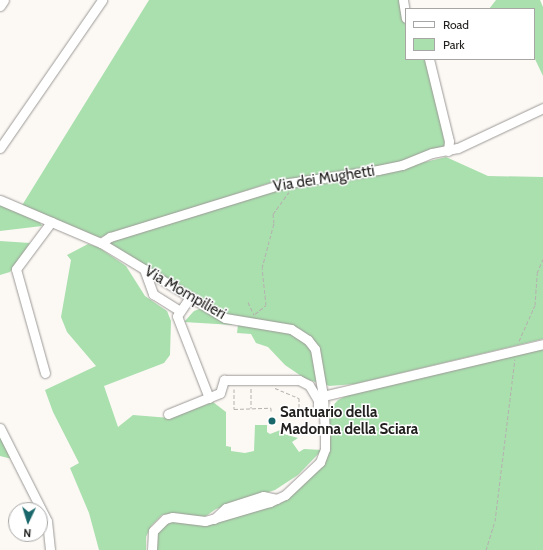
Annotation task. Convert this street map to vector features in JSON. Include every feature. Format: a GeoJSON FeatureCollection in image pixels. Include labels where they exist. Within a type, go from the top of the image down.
{"type":"FeatureCollection","features":[{"type":"Feature","properties":{"kind":"street"},"geometry":{"type":"LineString","coordinates":[[0,6],[4,0]]}},
{"type":"Feature","properties":{"kind":"street"},"geometry":{"type":"LineString","coordinates":[[0,148],[102,0]]}},
{"type":"Feature","properties":{"kind":"street"},"geometry":{"type":"LineString","coordinates":[[403,0],[405,12]]}},
{"type":"Feature","properties":{"kind":"street"},"geometry":{"type":"LineString","coordinates":[[430,60],[449,141],[448,151]]}},
{"type":"Feature","properties":{"kind":"street","name":"Via dei Mughetti"},"geometry":{"type":"LineString","coordinates":[[101,243],[110,237],[282,184],[378,170],[402,165],[432,153],[448,151],[543,108]]}},
{"type":"Feature","properties":{"kind":"street","name":"Via Mompilieri"},"geometry":{"type":"LineString","coordinates":[[0,200],[101,243],[225,318],[245,322],[284,326],[308,340],[317,356],[323,396],[324,456],[292,489],[278,499],[214,520],[197,521],[172,517],[165,519],[153,531],[152,550]]}},
{"type":"Feature","properties":{"kind":"street"},"geometry":{"type":"LineString","coordinates":[[45,373],[16,269],[51,222]]}},
{"type":"Feature","properties":{"kind":"street"},"geometry":{"type":"LineString","coordinates":[[144,269],[153,294],[180,311]]}},
{"type":"Feature","properties":{"kind":"street"},"geometry":{"type":"LineString","coordinates":[[190,297],[177,316],[209,398]]}},
{"type":"Feature","properties":{"kind":"street"},"geometry":{"type":"LineString","coordinates":[[323,396],[543,344]]}},
{"type":"Feature","properties":{"kind":"street"},"geometry":{"type":"LineString","coordinates":[[168,414],[220,393],[224,380],[299,380],[309,385],[318,400],[319,446]]}},
{"type":"Feature","properties":{"kind":"street"},"geometry":{"type":"LineString","coordinates":[[0,428],[47,521],[50,550]]}},
{"type":"Feature","properties":{"kind":"path"},"geometry":{"type":"LineString","coordinates":[[245,322],[266,305],[262,268],[274,223],[273,214],[290,190]]}},
{"type":"Feature","properties":{"kind":"path"},"geometry":{"type":"LineString","coordinates":[[486,550],[495,521],[511,373],[520,338],[536,305],[537,273],[543,259]]}},
{"type":"Feature","properties":{"kind":"path"},"geometry":{"type":"LineString","coordinates":[[248,302],[253,316]]}},
{"type":"Feature","properties":{"kind":"path"},"geometry":{"type":"LineString","coordinates":[[262,380],[285,394],[299,398],[298,415]]}},
{"type":"Feature","properties":{"kind":"path"},"geometry":{"type":"LineString","coordinates":[[251,393],[252,409]]}},
{"type":"Feature","properties":{"kind":"path"},"geometry":{"type":"LineString","coordinates":[[234,394],[234,409],[271,408],[271,411]]}},
{"type":"Feature","properties":{"kind":"green space"},"geometry":{"type":"Polygon","coordinates":[[[149,0],[400,0],[400,9],[405,20],[405,60],[427,60],[445,144],[443,148],[402,161],[334,175],[276,181],[95,239],[21,207],[149,0]]]}},
{"type":"Feature","properties":{"kind":"green space"},"geometry":{"type":"Polygon","coordinates":[[[496,0],[540,0],[543,7],[543,76],[535,59],[535,8],[490,8],[496,0]]]}},
{"type":"Feature","properties":{"kind":"green space"},"geometry":{"type":"Polygon","coordinates":[[[446,157],[488,176],[543,177],[543,339],[355,384],[329,386],[325,384],[307,335],[301,330],[293,326],[235,318],[214,309],[108,243],[284,186],[404,167],[446,157]]]}},
{"type":"Feature","properties":{"kind":"green space"},"geometry":{"type":"Polygon","coordinates":[[[0,205],[40,222],[42,226],[0,231],[0,205]]]}},
{"type":"Feature","properties":{"kind":"green space"},"geometry":{"type":"Polygon","coordinates":[[[0,241],[30,243],[10,272],[0,275],[0,241]]]}},
{"type":"Feature","properties":{"kind":"green space"},"geometry":{"type":"Polygon","coordinates":[[[88,244],[98,247],[126,266],[145,296],[167,311],[171,321],[170,355],[164,363],[104,386],[118,427],[133,415],[170,418],[213,402],[226,412],[226,446],[231,447],[231,451],[245,453],[254,451],[255,425],[267,425],[267,432],[270,434],[283,429],[284,434],[298,438],[292,442],[299,452],[304,449],[322,450],[298,475],[275,490],[216,509],[203,518],[176,513],[162,515],[151,526],[146,537],[146,550],[99,550],[89,513],[70,468],[79,463],[53,412],[45,390],[96,366],[67,332],[61,317],[71,260],[67,255],[88,244]]]}},
{"type":"Feature","properties":{"kind":"green space"},"geometry":{"type":"Polygon","coordinates":[[[202,308],[233,325],[184,322],[194,311],[202,308]]]}},
{"type":"Feature","properties":{"kind":"green space"},"geometry":{"type":"Polygon","coordinates":[[[238,325],[288,331],[310,346],[318,383],[304,378],[285,365],[268,347],[256,343],[251,334],[237,333],[238,325]]]}},
{"type":"Feature","properties":{"kind":"green space"},"geometry":{"type":"Polygon","coordinates":[[[543,349],[543,550],[154,550],[157,532],[169,521],[208,525],[271,505],[319,466],[329,410],[338,400],[348,395],[543,349]]]}},
{"type":"Feature","properties":{"kind":"green space"},"geometry":{"type":"Polygon","coordinates":[[[0,436],[12,459],[0,456],[0,436]]]}},
{"type":"Feature","properties":{"kind":"place","name":"Santuario della Madonna della Sciara"},"geometry":{"type":"Point","coordinates":[272,421]}}]}
